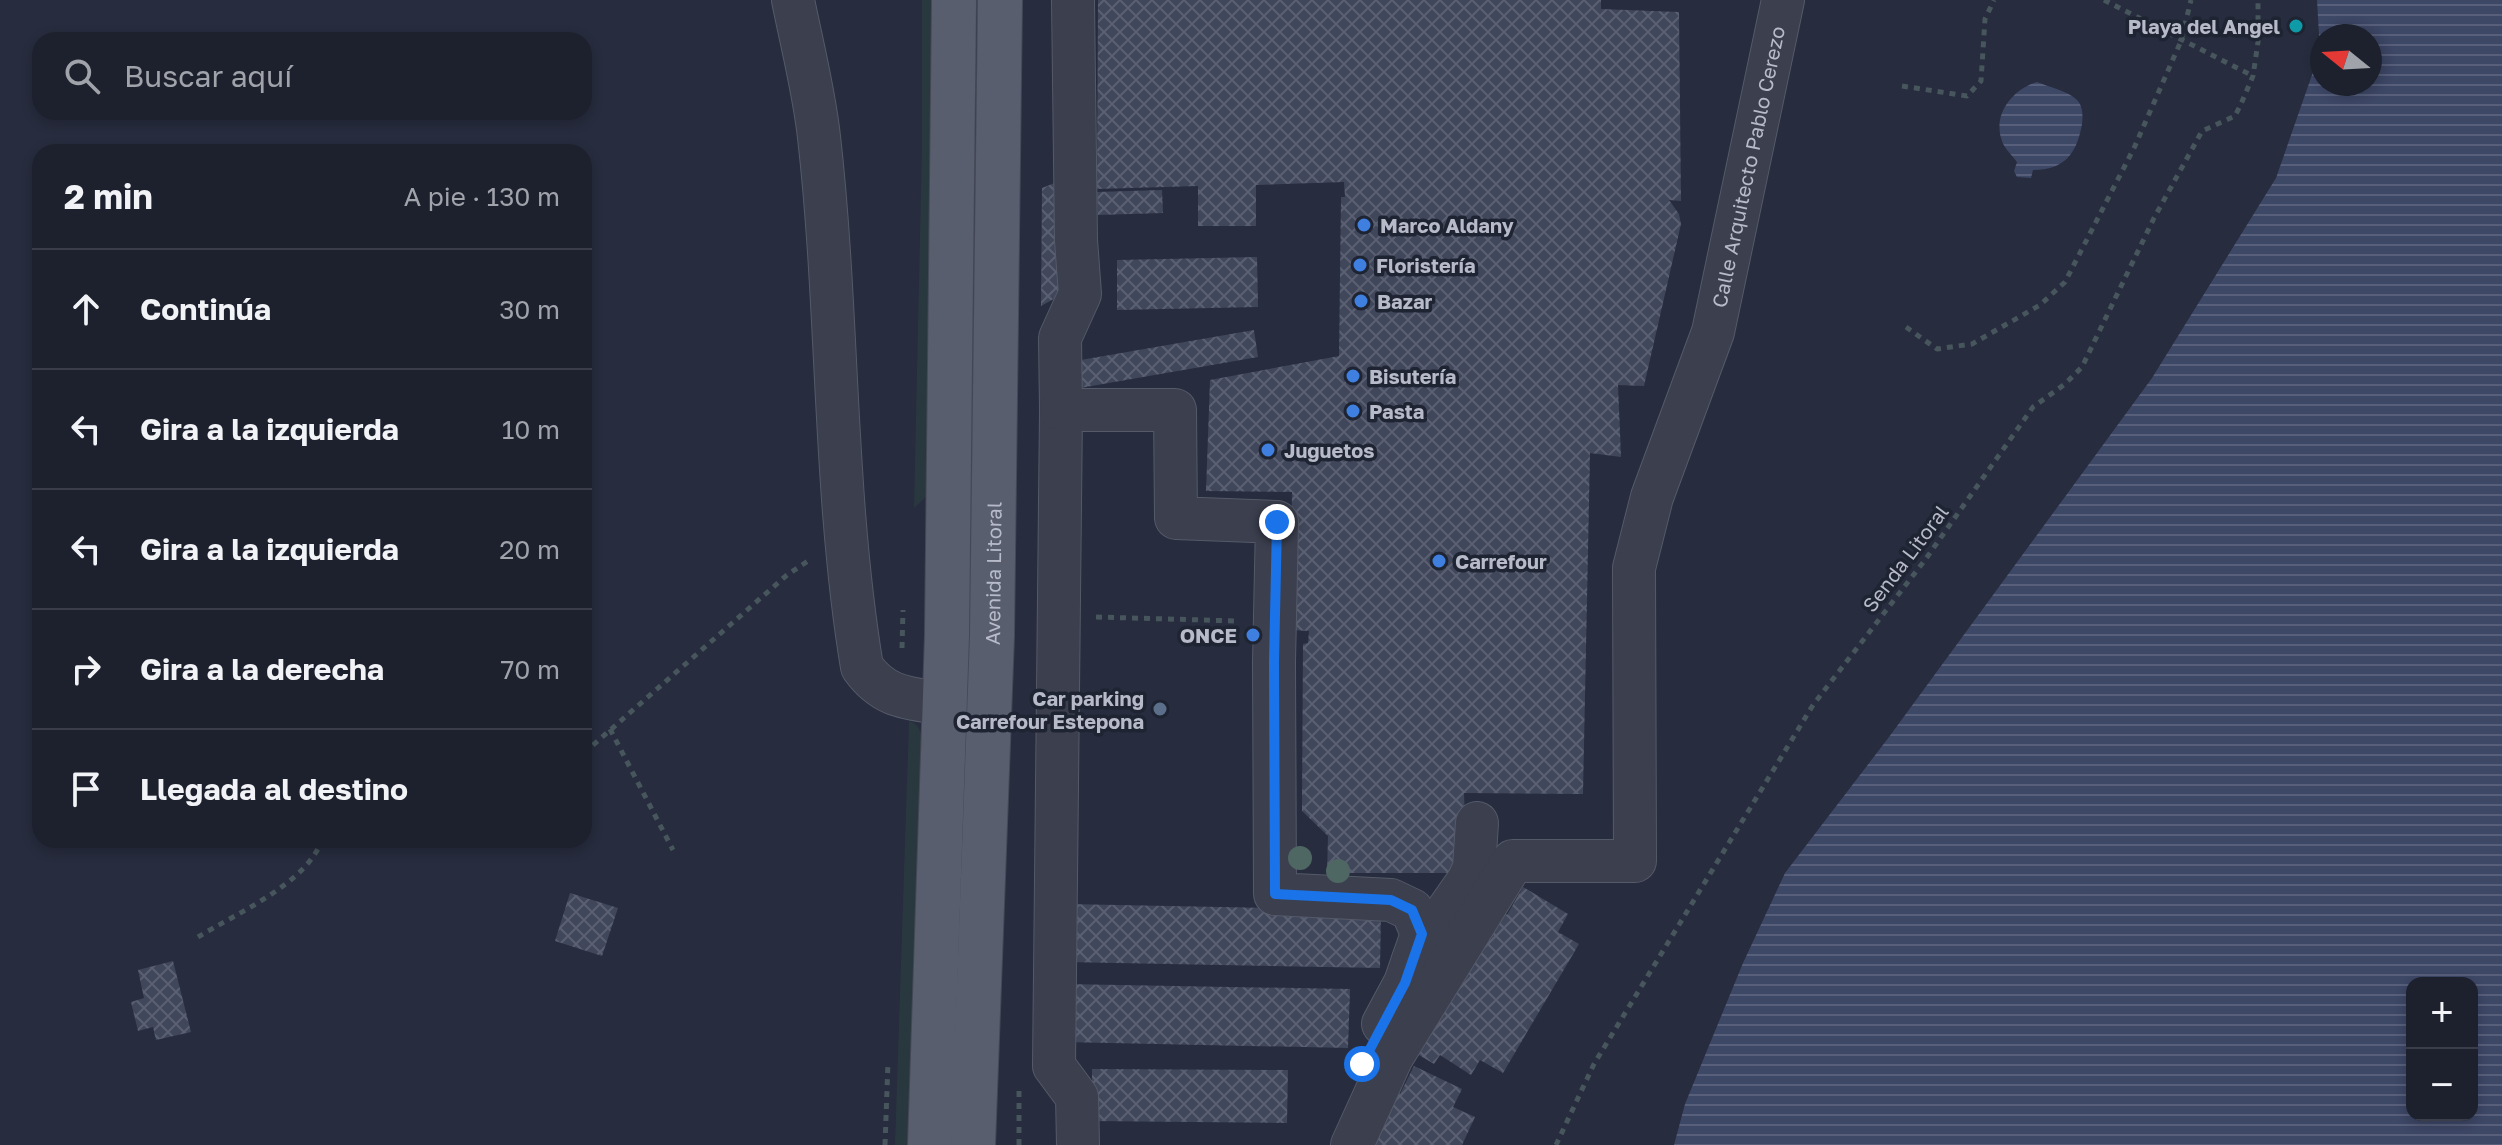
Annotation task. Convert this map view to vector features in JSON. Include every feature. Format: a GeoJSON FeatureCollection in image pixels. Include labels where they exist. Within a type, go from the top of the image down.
{"type":"FeatureCollection","features":[{"type":"Feature","properties":{"kind":"main road"},"geometry":{"type":"LineString","coordinates":[[930,1145],[945,704],[954,0]]}},
{"type":"Feature","properties":{"kind":"main road","name":"Avenida Litoral"},"geometry":{"type":"LineString","coordinates":[[973,1145],[993,621],[1000,0]]}},
{"type":"Feature","properties":{"kind":"street"},"geometry":{"type":"LineString","coordinates":[[793,0],[819,133],[846,546],[862,667],[872,681],[886,691],[902,697],[945,704]]}},
{"type":"Feature","properties":{"kind":"street"},"geometry":{"type":"LineString","coordinates":[[1073,0],[1076,240],[1080,294],[1060,338],[1054,1066],[1077,1097],[1078,1145]]}},
{"type":"Feature","properties":{"kind":"street","name":"Calle Arquitecto Pablo Cerezo"},"geometry":{"type":"LineString","coordinates":[[1352,1145],[1392,1057],[1513,861],[1635,861],[1634,568],[1652,497],[1713,332],[1783,0]]}},
{"type":"Feature","properties":{"kind":"street"},"geometry":{"type":"LineString","coordinates":[[1061,410],[1175,410],[1176,518],[1277,522],[1275,894],[1391,900],[1412,910],[1422,934],[1405,983],[1322,1145]]}},
{"type":"Feature","properties":{"kind":"street"},"geometry":{"type":"LineString","coordinates":[[1413,960],[1468,881],[1474,868],[1477,823]]}},
{"type":"Feature","properties":{"kind":"path"},"geometry":{"type":"LineString","coordinates":[[1902,86],[1967,96],[1981,81],[1985,19],[1994,0]]}},
{"type":"Feature","properties":{"kind":"path"},"geometry":{"type":"LineString","coordinates":[[2104,0],[2253,76]]}},
{"type":"Feature","properties":{"kind":"path"},"geometry":{"type":"LineString","coordinates":[[1906,327],[1937,349],[1972,344],[2040,305],[2065,282],[2134,148],[2181,41],[2191,0]]}},
{"type":"Feature","properties":{"kind":"path","name":"Senda Litoral"},"geometry":{"type":"LineString","coordinates":[[1556,1145],[1594,1064],[1813,705],[1925,560],[2033,407],[2065,384],[2082,367],[2154,218],[2202,131],[2235,116],[2253,76],[2258,42],[2258,0]]}},
{"type":"Feature","properties":{"kind":"path"},"geometry":{"type":"LineString","coordinates":[[592,746],[787,575],[823,551],[846,546]]}},
{"type":"Feature","properties":{"kind":"path"},"geometry":{"type":"LineString","coordinates":[[902,697],[903,605]]}},
{"type":"Feature","properties":{"kind":"path"},"geometry":{"type":"LineString","coordinates":[[1059,615],[1276,622]]}},
{"type":"Feature","properties":{"kind":"path"},"geometry":{"type":"LineString","coordinates":[[610,729],[673,850]]}},
{"type":"Feature","properties":{"kind":"path"},"geometry":{"type":"LineString","coordinates":[[198,937],[295,878],[319,848]]}},
{"type":"Feature","properties":{"kind":"path"},"geometry":{"type":"LineString","coordinates":[[885,1145],[889,1052]]}},
{"type":"Feature","properties":{"kind":"shaded area"},"geometry":{"type":"Polygon","coordinates":[[[922,0],[936,0],[930,493],[914,508],[922,143],[922,0]]]}},
{"type":"Feature","properties":{"kind":"shaded area"},"geometry":{"type":"Polygon","coordinates":[[[909,721],[919,729],[923,742],[909,1145],[895,1145],[909,721]]]}},
{"type":"Feature","properties":{"kind":"water"},"geometry":{"type":"Polygon","coordinates":[[[2317,0],[2502,0],[2502,1145],[1674,1145],[1685,1104],[1743,963],[1785,873],[1889,737],[2152,378],[2276,178],[2310,81],[2310,96],[2382,96],[2382,24],[2318,24],[2317,0]]]}},
{"type":"Feature","properties":{"kind":"water"},"geometry":{"type":"Polygon","coordinates":[[[2037,82],[2077,100],[2082,124],[2077,143],[2068,158],[2053,167],[2033,170],[2031,178],[2017,177],[2014,171],[2017,162],[2003,144],[2000,121],[2002,112],[2013,97],[2037,82]]]}},
{"type":"Feature","properties":{"kind":"building","name":"Carrefour"},"geometry":{"type":"Polygon","coordinates":[[[1098,0],[1601,0],[1601,9],[1679,12],[1681,201],[1669,200],[1679,214],[1681,224],[1644,386],[1618,385],[1621,457],[1590,453],[1583,794],[1464,793],[1467,873],[1348,873],[1347,869],[1337,867],[1333,874],[1327,874],[1328,836],[1302,811],[1303,644],[1308,643],[1309,631],[1290,630],[1292,492],[1206,491],[1210,380],[1339,356],[1341,197],[1345,197],[1344,182],[1256,185],[1256,226],[1198,226],[1198,186],[1097,189],[1098,0]]]}},
{"type":"Feature","properties":{"kind":"building"},"geometry":{"type":"Polygon","coordinates":[[[1062,180],[1061,295],[1041,306],[1042,188],[1062,180]]]}},
{"type":"Feature","properties":{"kind":"building"},"geometry":{"type":"Polygon","coordinates":[[[1162,190],[1163,213],[1098,215],[1097,192],[1162,190]]]}},
{"type":"Feature","properties":{"kind":"building"},"geometry":{"type":"Polygon","coordinates":[[[1257,257],[1258,307],[1117,310],[1117,260],[1257,257]]]}},
{"type":"Feature","properties":{"kind":"building"},"geometry":{"type":"Polygon","coordinates":[[[1254,330],[1258,357],[1080,388],[1075,361],[1254,330]]]}},
{"type":"Feature","properties":{"kind":"building"},"geometry":{"type":"Polygon","coordinates":[[[1523,887],[1568,914],[1558,932],[1579,944],[1503,1073],[1480,1060],[1471,1075],[1440,1055],[1434,1064],[1409,1049],[1501,909],[1507,915],[1523,887]]]}},
{"type":"Feature","properties":{"kind":"building"},"geometry":{"type":"Polygon","coordinates":[[[570,893],[618,908],[602,956],[555,941],[570,893]]]}},
{"type":"Feature","properties":{"kind":"building"},"geometry":{"type":"Polygon","coordinates":[[[1067,904],[1381,910],[1380,968],[1065,962],[1067,904]]]}},
{"type":"Feature","properties":{"kind":"building"},"geometry":{"type":"Polygon","coordinates":[[[173,961],[191,1032],[156,1040],[153,1027],[138,1031],[131,1002],[144,998],[138,970],[173,961]]]}},
{"type":"Feature","properties":{"kind":"building"},"geometry":{"type":"Polygon","coordinates":[[[1065,984],[1350,989],[1348,1048],[1064,1042],[1065,984]]]}},
{"type":"Feature","properties":{"kind":"building"},"geometry":{"type":"Polygon","coordinates":[[[1414,1066],[1462,1089],[1453,1107],[1475,1117],[1462,1145],[1363,1145],[1391,1090],[1400,1094],[1414,1066]]]}},
{"type":"Feature","properties":{"kind":"building"},"geometry":{"type":"Polygon","coordinates":[[[1092,1069],[1288,1070],[1287,1123],[1092,1121],[1092,1069]]]}},
{"type":"Feature","properties":{"kind":"place","name":"Playa del Angel"},"geometry":{"type":"Point","coordinates":[2296,26]}},
{"type":"Feature","properties":{"kind":"place","name":"Marco Aldany"},"geometry":{"type":"Point","coordinates":[1364,225]}},
{"type":"Feature","properties":{"kind":"place","name":"Floristería"},"geometry":{"type":"Point","coordinates":[1360,265]}},
{"type":"Feature","properties":{"kind":"place","name":"Bazar"},"geometry":{"type":"Point","coordinates":[1361,301]}},
{"type":"Feature","properties":{"kind":"place","name":"Bisutería"},"geometry":{"type":"Point","coordinates":[1353,376]}},
{"type":"Feature","properties":{"kind":"place","name":"Pasta"},"geometry":{"type":"Point","coordinates":[1353,411]}},
{"type":"Feature","properties":{"kind":"place","name":"Juguetos"},"geometry":{"type":"Point","coordinates":[1268,450]}},
{"type":"Feature","properties":{"kind":"place","name":"Carrefour"},"geometry":{"type":"Point","coordinates":[1439,561]}},
{"type":"Feature","properties":{"kind":"place","name":"ONCE"},"geometry":{"type":"Point","coordinates":[1253,635]}},
{"type":"Feature","properties":{"kind":"place","name":"Car parking Carrefour Estepona"},"geometry":{"type":"Point","coordinates":[1160,709]}},
{"type":"Feature","properties":{"kind":"route"},"geometry":{"type":"LineString","coordinates":[[1277,522],[1275,894],[1391,900],[1412,910],[1422,934],[1405,983],[1362,1064]]}}]}
